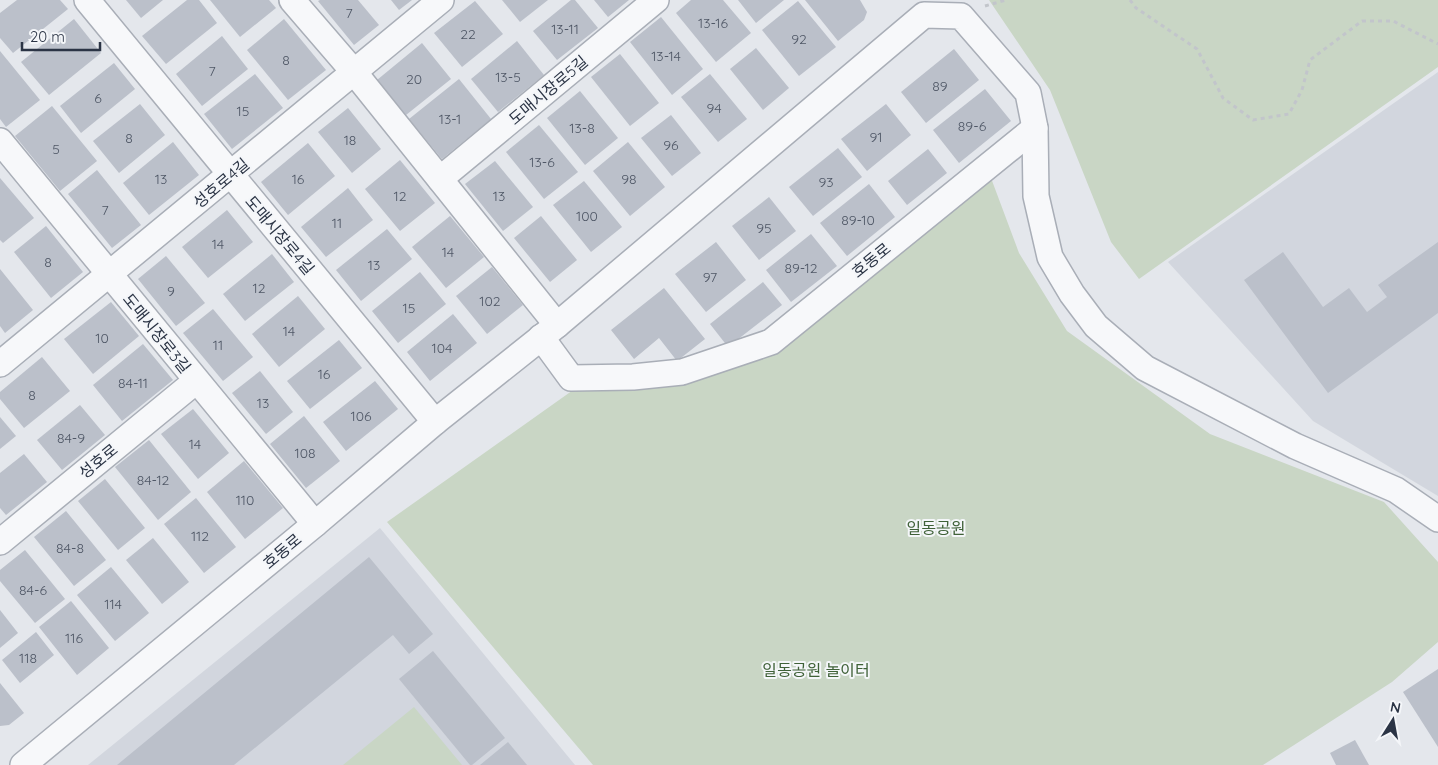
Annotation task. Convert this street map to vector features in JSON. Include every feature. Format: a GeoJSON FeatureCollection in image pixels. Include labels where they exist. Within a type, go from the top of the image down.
{"type":"FeatureCollection","features":[{"type":"Feature","properties":{"kind":"street","name":"도매시장로4길"},"geometry":{"type":"LineString","coordinates":[[87,0],[435,422]]}},
{"type":"Feature","properties":{"kind":"street"},"geometry":{"type":"LineString","coordinates":[[292,0],[354,72],[440,180],[549,331]]}},
{"type":"Feature","properties":{"kind":"street","name":"성호로4길"},"geometry":{"type":"LineString","coordinates":[[0,364],[441,0]]}},
{"type":"Feature","properties":{"kind":"street","name":"도매시장로5길"},"geometry":{"type":"LineString","coordinates":[[440,180],[656,0]]}},
{"type":"Feature","properties":{"kind":"street","name":"호동로"},"geometry":{"type":"LineString","coordinates":[[24,765],[435,422],[549,331],[918,7],[970,7]]}},
{"type":"Feature","properties":{"kind":"street"},"geometry":{"type":"LineString","coordinates":[[970,7],[1028,93],[1035,128],[1036,196],[1050,257],[1072,294],[1096,326],[1146,368],[1295,446],[1396,490],[1438,519]]}},
{"type":"Feature","properties":{"kind":"street","name":"호동로"},"geometry":{"type":"LineString","coordinates":[[549,331],[571,378],[633,377],[682,372],[771,342],[1035,128]]}},
{"type":"Feature","properties":{"kind":"street","name":"도매시장로3길"},"geometry":{"type":"LineString","coordinates":[[0,142],[315,524]]}},
{"type":"Feature","properties":{"kind":"street","name":"성호로"},"geometry":{"type":"LineString","coordinates":[[0,542],[196,380]]}},
{"type":"Feature","properties":{"kind":"path"},"geometry":{"type":"LineString","coordinates":[[970,7],[1006,0]]}},
{"type":"Feature","properties":{"kind":"path"},"geometry":{"type":"LineString","coordinates":[[1130,0],[1136,8],[1197,49],[1223,98],[1252,120],[1289,114],[1302,90],[1310,60],[1362,21],[1393,21],[1438,44]]}},
{"type":"Feature","properties":{"kind":"shaded area"},"geometry":{"type":"Polygon","coordinates":[[[1438,72],[1438,496],[1313,421],[1168,262],[1438,72]]]}},
{"type":"Feature","properties":{"kind":"shaded area"},"geometry":{"type":"Polygon","coordinates":[[[380,528],[575,765],[88,765],[380,528]]]}},
{"type":"Feature","properties":{"kind":"green space"},"geometry":{"type":"Polygon","coordinates":[[[989,0],[1438,0],[1438,67],[1139,279],[1111,242],[1050,90],[989,0]]]}},
{"type":"Feature","properties":{"kind":"green space","name":"일동공원"},"geometry":{"type":"Polygon","coordinates":[[[988,170],[1019,253],[1067,331],[1210,434],[1384,502],[1438,562],[1438,642],[1392,682],[1263,765],[593,765],[387,522],[583,383],[779,350],[988,170]]]}},
{"type":"Feature","properties":{"kind":"green space"},"geometry":{"type":"Polygon","coordinates":[[[414,707],[462,765],[343,765],[414,707]]]}},
{"type":"Feature","properties":{"kind":"building"},"geometry":{"type":"Polygon","coordinates":[[[17,0],[60,0],[68,9],[13,53],[0,38],[0,13],[17,0]]]}},
{"type":"Feature","properties":{"kind":"building"},"geometry":{"type":"Polygon","coordinates":[[[126,0],[163,0],[141,18],[126,0]]]}},
{"type":"Feature","properties":{"kind":"building"},"geometry":{"type":"Polygon","coordinates":[[[187,0],[199,0],[217,23],[166,64],[142,36],[187,0]]]}},
{"type":"Feature","properties":{"kind":"building"},"geometry":{"type":"Polygon","coordinates":[[[210,0],[269,0],[276,8],[240,37],[210,0]]]}},
{"type":"Feature","properties":{"kind":"building"},"geometry":{"type":"Polygon","coordinates":[[[358,0],[379,25],[354,45],[318,1],[358,0]]]}},
{"type":"Feature","properties":{"kind":"building"},"geometry":{"type":"Polygon","coordinates":[[[391,0],[412,0],[399,10],[391,0]]]}},
{"type":"Feature","properties":{"kind":"building"},"geometry":{"type":"Polygon","coordinates":[[[502,0],[548,0],[520,22],[502,0]]]}},
{"type":"Feature","properties":{"kind":"building"},"geometry":{"type":"Polygon","coordinates":[[[571,0],[575,0],[598,28],[557,60],[533,31],[571,0]]]}},
{"type":"Feature","properties":{"kind":"building"},"geometry":{"type":"Polygon","coordinates":[[[594,0],[629,0],[608,17],[594,0]]]}},
{"type":"Feature","properties":{"kind":"building"},"geometry":{"type":"Polygon","coordinates":[[[691,0],[723,0],[751,33],[716,62],[676,13],[691,0]]]}},
{"type":"Feature","properties":{"kind":"building"},"geometry":{"type":"Polygon","coordinates":[[[738,0],[784,0],[756,23],[738,0]]]}},
{"type":"Feature","properties":{"kind":"building"},"geometry":{"type":"Polygon","coordinates":[[[805,0],[860,0],[867,12],[864,20],[838,41],[805,0]]]}},
{"type":"Feature","properties":{"kind":"building"},"geometry":{"type":"Polygon","coordinates":[[[475,1],[503,34],[462,67],[434,33],[475,1]]]}},
{"type":"Feature","properties":{"kind":"building"},"geometry":{"type":"Polygon","coordinates":[[[798,1],[836,47],[799,76],[762,30],[798,1]]]}},
{"type":"Feature","properties":{"kind":"building"},"geometry":{"type":"Polygon","coordinates":[[[661,17],[703,69],[672,95],[630,42],[661,17]]]}},
{"type":"Feature","properties":{"kind":"building"},"geometry":{"type":"Polygon","coordinates":[[[74,19],[101,53],[49,95],[21,62],[74,19]]]}},
{"type":"Feature","properties":{"kind":"building"},"geometry":{"type":"Polygon","coordinates":[[[284,19],[326,70],[288,100],[247,50],[284,19]]]}},
{"type":"Feature","properties":{"kind":"building"},"geometry":{"type":"Polygon","coordinates":[[[222,36],[248,69],[202,106],[176,74],[222,36]]]}},
{"type":"Feature","properties":{"kind":"building"},"geometry":{"type":"Polygon","coordinates":[[[517,41],[544,75],[498,112],[471,79],[517,41]]]}},
{"type":"Feature","properties":{"kind":"building"},"geometry":{"type":"Polygon","coordinates":[[[422,43],[451,79],[406,115],[377,80],[422,43]]]}},
{"type":"Feature","properties":{"kind":"building"},"geometry":{"type":"Polygon","coordinates":[[[756,48],[789,88],[763,110],[730,69],[756,48]]]}},
{"type":"Feature","properties":{"kind":"building"},"geometry":{"type":"Polygon","coordinates":[[[954,49],[979,80],[926,123],[901,92],[954,49]]]}},
{"type":"Feature","properties":{"kind":"building"},"geometry":{"type":"Polygon","coordinates":[[[0,51],[40,100],[6,127],[0,119],[0,51]]]}},
{"type":"Feature","properties":{"kind":"building"},"geometry":{"type":"Polygon","coordinates":[[[620,54],[659,103],[630,126],[591,77],[620,54]]]}},
{"type":"Feature","properties":{"kind":"building"},"geometry":{"type":"Polygon","coordinates":[[[114,63],[135,89],[81,133],[60,106],[114,63]]]}},
{"type":"Feature","properties":{"kind":"building"},"geometry":{"type":"Polygon","coordinates":[[[255,74],[283,108],[232,149],[204,114],[255,74]]]}},
{"type":"Feature","properties":{"kind":"building"},"geometry":{"type":"Polygon","coordinates":[[[710,74],[747,119],[718,142],[681,97],[710,74]]]}},
{"type":"Feature","properties":{"kind":"building"},"geometry":{"type":"Polygon","coordinates":[[[459,79],[491,119],[442,159],[409,119],[459,79]]]}},
{"type":"Feature","properties":{"kind":"building"},"geometry":{"type":"Polygon","coordinates":[[[985,89],[1011,121],[959,163],[933,130],[985,89]]]}},
{"type":"Feature","properties":{"kind":"building"},"geometry":{"type":"Polygon","coordinates":[[[580,91],[618,138],[585,165],[547,118],[580,91]]]}},
{"type":"Feature","properties":{"kind":"building"},"geometry":{"type":"Polygon","coordinates":[[[140,104],[165,135],[119,173],[93,141],[140,104]]]}},
{"type":"Feature","properties":{"kind":"building"},"geometry":{"type":"Polygon","coordinates":[[[886,104],[911,135],[867,171],[841,139],[886,104]]]}},
{"type":"Feature","properties":{"kind":"building"},"geometry":{"type":"Polygon","coordinates":[[[52,106],[97,161],[60,191],[15,136],[52,106]]]}},
{"type":"Feature","properties":{"kind":"building"},"geometry":{"type":"Polygon","coordinates":[[[348,108],[381,149],[352,173],[318,132],[348,108]]]}},
{"type":"Feature","properties":{"kind":"building"},"geometry":{"type":"Polygon","coordinates":[[[671,115],[701,153],[672,176],[641,138],[671,115]]]}},
{"type":"Feature","properties":{"kind":"building"},"geometry":{"type":"Polygon","coordinates":[[[539,125],[578,172],[544,199],[506,152],[539,125]]]}},
{"type":"Feature","properties":{"kind":"building"},"geometry":{"type":"Polygon","coordinates":[[[173,142],[199,175],[149,215],[123,183],[173,142]]]}},
{"type":"Feature","properties":{"kind":"building"},"geometry":{"type":"Polygon","coordinates":[[[628,142],[665,187],[630,216],[593,171],[628,142]]]}},
{"type":"Feature","properties":{"kind":"building"},"geometry":{"type":"Polygon","coordinates":[[[308,143],[335,176],[288,215],[261,182],[308,143]]]}},
{"type":"Feature","properties":{"kind":"building"},"geometry":{"type":"Polygon","coordinates":[[[838,148],[862,177],[813,216],[789,187],[838,148]]]}},
{"type":"Feature","properties":{"kind":"building"},"geometry":{"type":"Polygon","coordinates":[[[928,149],[947,173],[907,205],[888,181],[928,149]]]}},
{"type":"Feature","properties":{"kind":"building"},"geometry":{"type":"Polygon","coordinates":[[[400,160],[435,203],[400,231],[365,189],[400,160]]]}},
{"type":"Feature","properties":{"kind":"building"},"geometry":{"type":"Polygon","coordinates":[[[495,161],[533,207],[503,231],[465,184],[495,161]]]}},
{"type":"Feature","properties":{"kind":"building"},"geometry":{"type":"Polygon","coordinates":[[[97,170],[141,225],[112,248],[68,194],[97,170]]]}},
{"type":"Feature","properties":{"kind":"building"},"geometry":{"type":"Polygon","coordinates":[[[0,178],[34,218],[3,243],[0,240],[0,178]]]}},
{"type":"Feature","properties":{"kind":"building"},"geometry":{"type":"Polygon","coordinates":[[[584,181],[622,227],[591,252],[553,205],[584,181]]]}},
{"type":"Feature","properties":{"kind":"building"},"geometry":{"type":"Polygon","coordinates":[[[869,184],[895,217],[847,256],[820,223],[869,184]]]}},
{"type":"Feature","properties":{"kind":"building"},"geometry":{"type":"Polygon","coordinates":[[[348,188],[373,220],[326,257],[301,227],[348,188]]]}},
{"type":"Feature","properties":{"kind":"building"},"geometry":{"type":"Polygon","coordinates":[[[769,197],[796,231],[759,260],[732,226],[769,197]]]}},
{"type":"Feature","properties":{"kind":"building"},"geometry":{"type":"Polygon","coordinates":[[[227,210],[253,242],[208,278],[182,247],[227,210]]]}},
{"type":"Feature","properties":{"kind":"building"},"geometry":{"type":"Polygon","coordinates":[[[450,216],[484,257],[446,288],[412,247],[450,216]]]}},
{"type":"Feature","properties":{"kind":"building"},"geometry":{"type":"Polygon","coordinates":[[[541,216],[577,260],[550,282],[514,238],[541,216]]]}},
{"type":"Feature","properties":{"kind":"building"},"geometry":{"type":"Polygon","coordinates":[[[46,226],[83,272],[51,298],[14,252],[46,226]]]}},
{"type":"Feature","properties":{"kind":"building"},"geometry":{"type":"Polygon","coordinates":[[[387,229],[412,259],[361,301],[336,270],[387,229]]]}},
{"type":"Feature","properties":{"kind":"building"},"geometry":{"type":"Polygon","coordinates":[[[811,234],[837,266],[791,302],[766,270],[811,234]]]}},
{"type":"Feature","properties":{"kind":"building"},"geometry":{"type":"Polygon","coordinates":[[[716,242],[746,280],[706,312],[675,274],[716,242]]]}},
{"type":"Feature","properties":{"kind":"building"},"geometry":{"type":"Polygon","coordinates":[[[1438,242],[1438,313],[1328,393],[1244,280],[1283,252],[1323,307],[1349,288],[1367,312],[1387,297],[1378,285],[1438,242]]]}},
{"type":"Feature","properties":{"kind":"building"},"geometry":{"type":"Polygon","coordinates":[[[272,254],[294,282],[245,321],[223,294],[272,254]]]}},
{"type":"Feature","properties":{"kind":"building"},"geometry":{"type":"Polygon","coordinates":[[[166,256],[205,303],[176,326],[138,279],[166,256]]]}},
{"type":"Feature","properties":{"kind":"building"},"geometry":{"type":"Polygon","coordinates":[[[492,267],[523,305],[487,334],[456,296],[492,267]]]}},
{"type":"Feature","properties":{"kind":"building"},"geometry":{"type":"Polygon","coordinates":[[[0,269],[33,310],[5,333],[0,326],[0,269]]]}},
{"type":"Feature","properties":{"kind":"building"},"geometry":{"type":"Polygon","coordinates":[[[420,272],[446,304],[398,343],[372,311],[420,272]]]}},
{"type":"Feature","properties":{"kind":"building"},"geometry":{"type":"Polygon","coordinates":[[[763,282],[782,305],[728,347],[710,324],[763,282]]]}},
{"type":"Feature","properties":{"kind":"building"},"geometry":{"type":"Polygon","coordinates":[[[664,288],[705,339],[677,361],[659,338],[634,359],[611,330],[664,288]]]}},
{"type":"Feature","properties":{"kind":"building"},"geometry":{"type":"Polygon","coordinates":[[[298,296],[325,329],[279,367],[252,334],[298,296]]]}},
{"type":"Feature","properties":{"kind":"building"},"geometry":{"type":"Polygon","coordinates":[[[111,302],[139,336],[93,374],[64,339],[111,302]]]}},
{"type":"Feature","properties":{"kind":"building"},"geometry":{"type":"Polygon","coordinates":[[[213,309],[253,357],[223,381],[183,333],[213,309]]]}},
{"type":"Feature","properties":{"kind":"building"},"geometry":{"type":"Polygon","coordinates":[[[453,314],[477,343],[430,381],[407,352],[453,314]]]}},
{"type":"Feature","properties":{"kind":"building"},"geometry":{"type":"Polygon","coordinates":[[[339,340],[362,368],[310,409],[287,381],[339,340]]]}},
{"type":"Feature","properties":{"kind":"building"},"geometry":{"type":"Polygon","coordinates":[[[143,344],[173,380],[122,421],[93,385],[143,344]]]}},
{"type":"Feature","properties":{"kind":"building"},"geometry":{"type":"Polygon","coordinates":[[[42,357],[70,391],[24,428],[0,399],[0,392],[42,357]]]}},
{"type":"Feature","properties":{"kind":"building"},"geometry":{"type":"Polygon","coordinates":[[[260,371],[293,412],[266,434],[232,393],[260,371]]]}},
{"type":"Feature","properties":{"kind":"building"},"geometry":{"type":"Polygon","coordinates":[[[375,381],[398,409],[346,451],[323,422],[375,381]]]}},
{"type":"Feature","properties":{"kind":"building"},"geometry":{"type":"Polygon","coordinates":[[[80,405],[105,435],[62,470],[37,440],[80,405]]]}},
{"type":"Feature","properties":{"kind":"building"},"geometry":{"type":"Polygon","coordinates":[[[193,409],[229,453],[198,479],[161,434],[193,409]]]}},
{"type":"Feature","properties":{"kind":"building"},"geometry":{"type":"Polygon","coordinates":[[[304,416],[340,461],[306,488],[270,444],[304,416]]]}},
{"type":"Feature","properties":{"kind":"building"},"geometry":{"type":"Polygon","coordinates":[[[0,417],[16,436],[0,449],[0,417]]]}},
{"type":"Feature","properties":{"kind":"building"},"geometry":{"type":"Polygon","coordinates":[[[149,440],[191,492],[158,520],[115,467],[149,440]]]}},
{"type":"Feature","properties":{"kind":"building"},"geometry":{"type":"Polygon","coordinates":[[[24,454],[47,482],[6,515],[0,508],[0,473],[24,454]]]}},
{"type":"Feature","properties":{"kind":"building"},"geometry":{"type":"Polygon","coordinates":[[[244,461],[283,508],[245,539],[207,492],[244,461]]]}},
{"type":"Feature","properties":{"kind":"building"},"geometry":{"type":"Polygon","coordinates":[[[105,479],[145,528],[118,550],[78,501],[105,479]]]}},
{"type":"Feature","properties":{"kind":"building"},"geometry":{"type":"Polygon","coordinates":[[[196,498],[236,547],[204,573],[164,524],[196,498]]]}},
{"type":"Feature","properties":{"kind":"building"},"geometry":{"type":"Polygon","coordinates":[[[66,511],[106,560],[74,586],[34,537],[66,511]]]}},
{"type":"Feature","properties":{"kind":"building"},"geometry":{"type":"Polygon","coordinates":[[[153,538],[189,582],[162,604],[126,560],[153,538]]]}},
{"type":"Feature","properties":{"kind":"building"},"geometry":{"type":"Polygon","coordinates":[[[25,550],[65,599],[35,623],[0,581],[0,570],[25,550]]]}},
{"type":"Feature","properties":{"kind":"building"},"geometry":{"type":"Polygon","coordinates":[[[369,557],[433,634],[409,654],[393,635],[234,765],[117,765],[369,557]]]}},
{"type":"Feature","properties":{"kind":"building"},"geometry":{"type":"Polygon","coordinates":[[[111,567],[149,613],[115,641],[77,595],[111,567]]]}},
{"type":"Feature","properties":{"kind":"building"},"geometry":{"type":"Polygon","coordinates":[[[71,601],[109,648],[77,675],[39,627],[71,601]]]}},
{"type":"Feature","properties":{"kind":"building"},"geometry":{"type":"Polygon","coordinates":[[[0,610],[18,633],[0,648],[0,610]]]}},
{"type":"Feature","properties":{"kind":"building"},"geometry":{"type":"Polygon","coordinates":[[[36,632],[54,655],[20,683],[2,660],[36,632]]]}},
{"type":"Feature","properties":{"kind":"building"},"geometry":{"type":"Polygon","coordinates":[[[433,651],[505,738],[472,765],[470,765],[399,679],[433,651]]]}},
{"type":"Feature","properties":{"kind":"building"},"geometry":{"type":"Polygon","coordinates":[[[1438,669],[1438,747],[1403,692],[1438,669]]]}},
{"type":"Feature","properties":{"kind":"building"},"geometry":{"type":"Polygon","coordinates":[[[0,683],[24,713],[9,725],[0,726],[0,683]]]}},
{"type":"Feature","properties":{"kind":"building"},"geometry":{"type":"Polygon","coordinates":[[[1355,740],[1369,765],[1336,765],[1330,753],[1355,740]]]}},
{"type":"Feature","properties":{"kind":"building"},"geometry":{"type":"Polygon","coordinates":[[[508,742],[527,765],[480,765],[508,742]]]}},
{"type":"Feature","properties":{"kind":"park label","name":"일동공원 놀이터"},"geometry":{"type":"Point","coordinates":[816,670]}}]}
